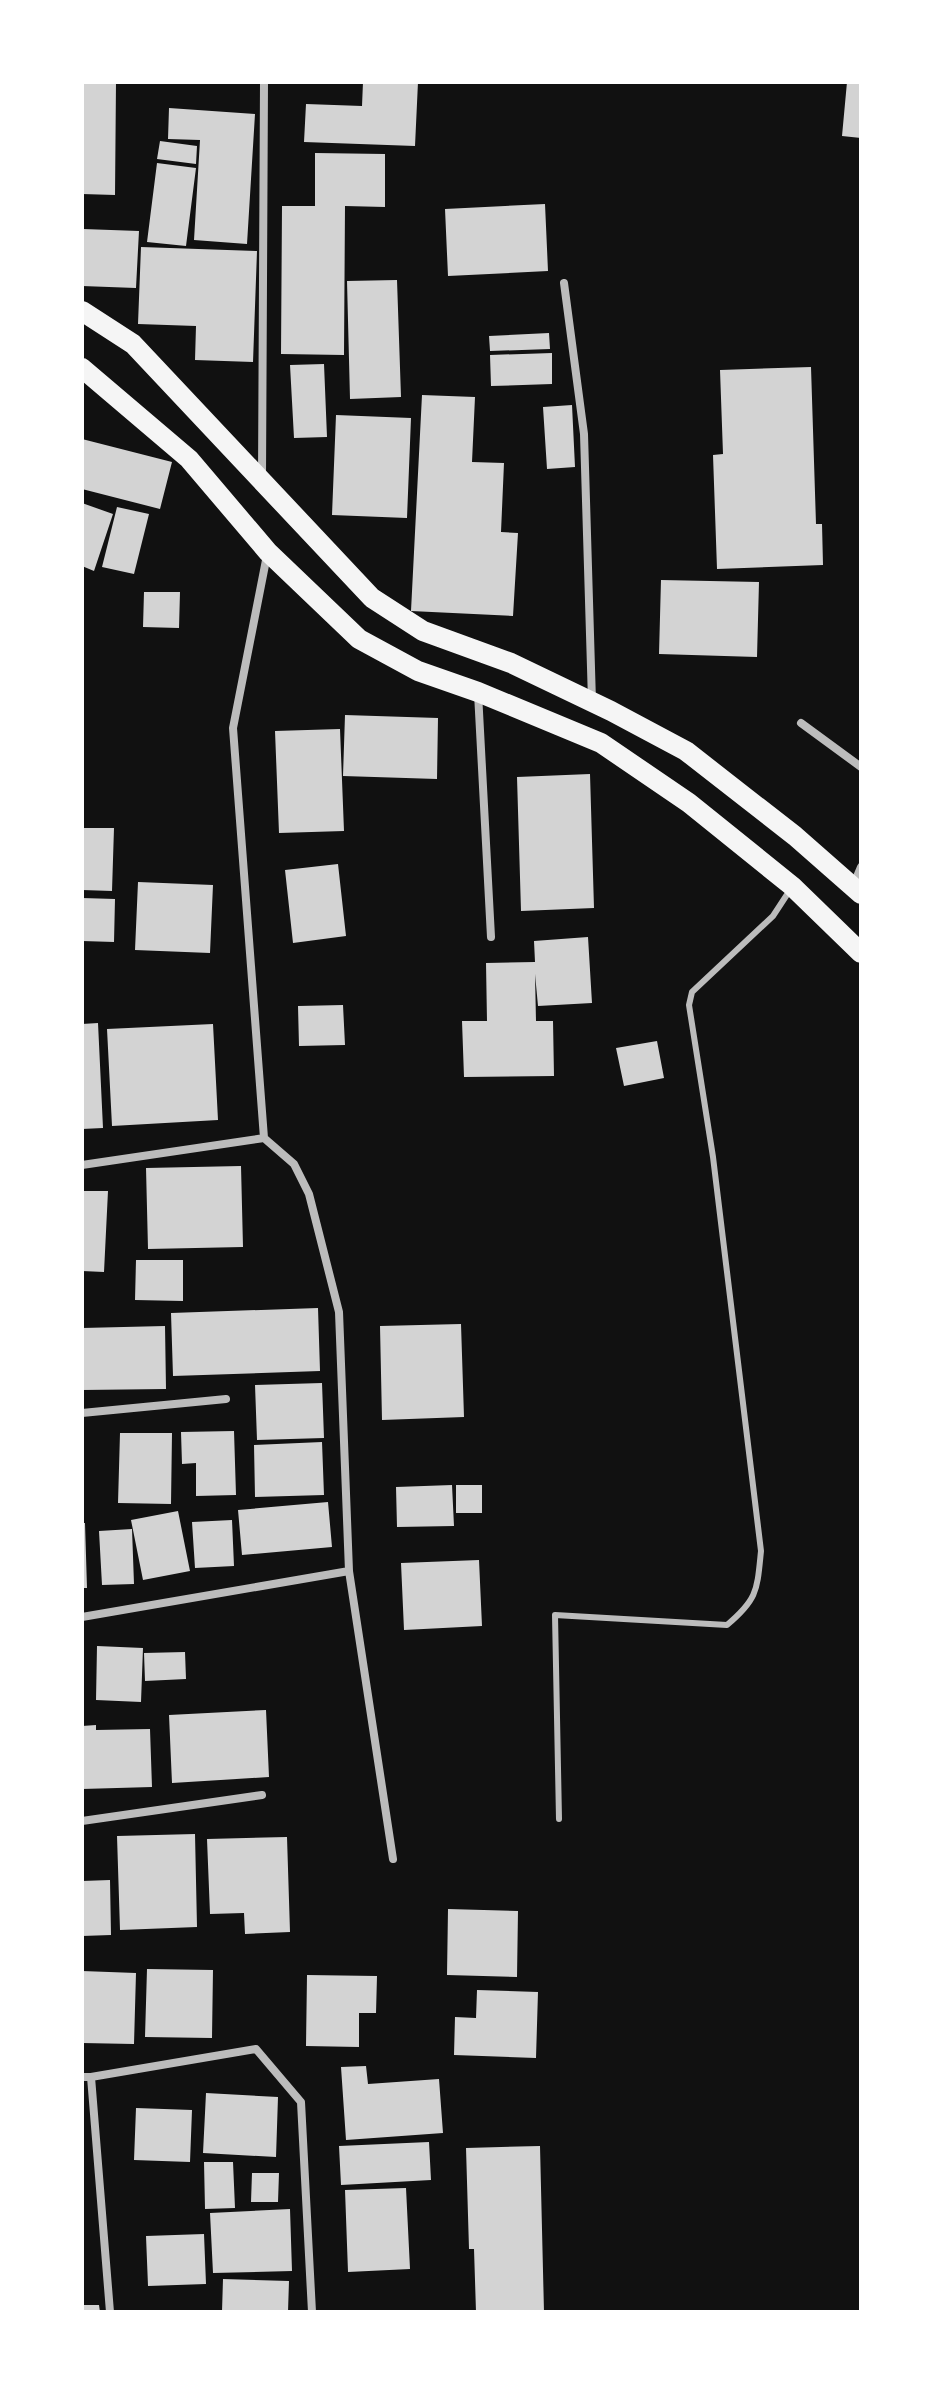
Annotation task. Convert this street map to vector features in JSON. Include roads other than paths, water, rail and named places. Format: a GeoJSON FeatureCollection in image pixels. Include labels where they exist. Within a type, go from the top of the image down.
{"type":"FeatureCollection","features":[{"type":"Feature","properties":{"kind":"main road"},"geometry":{"type":"LineString","coordinates":[[82,311],[133,344],[372,598],[423,631],[511,663],[686,751],[795,836],[857,891]]}},
{"type":"Feature","properties":{"kind":"main road"},"geometry":{"type":"LineString","coordinates":[[82,368],[189,459],[268,552],[359,639],[418,671],[478,692],[601,743],[689,803],[792,886],[861,953]]}},
{"type":"Feature","properties":{"kind":"street"},"geometry":{"type":"LineString","coordinates":[[262,479],[264,82]]}},
{"type":"Feature","properties":{"kind":"street"},"geometry":{"type":"LineString","coordinates":[[564,283],[584,434],[592,702]]}},
{"type":"Feature","properties":{"kind":"street"},"geometry":{"type":"LineString","coordinates":[[268,552],[233,728],[264,1138],[294,1164],[309,1194],[339,1312],[349,1571],[393,1859]]}},
{"type":"Feature","properties":{"kind":"street"},"geometry":{"type":"LineString","coordinates":[[478,692],[491,937]]}},
{"type":"Feature","properties":{"kind":"street"},"geometry":{"type":"LineString","coordinates":[[801,723],[861,767]]}},
{"type":"Feature","properties":{"kind":"street"},"geometry":{"type":"LineString","coordinates":[[857,891],[861,867]]}},
{"type":"Feature","properties":{"kind":"street"},"geometry":{"type":"LineString","coordinates":[[82,1165],[264,1138]]}},
{"type":"Feature","properties":{"kind":"street"},"geometry":{"type":"LineString","coordinates":[[82,1413],[226,1399]]}},
{"type":"Feature","properties":{"kind":"street"},"geometry":{"type":"LineString","coordinates":[[82,1617],[349,1571]]}},
{"type":"Feature","properties":{"kind":"street"},"geometry":{"type":"LineString","coordinates":[[82,1821],[262,1795]]}},
{"type":"Feature","properties":{"kind":"street"},"geometry":{"type":"LineString","coordinates":[[110,2312],[86,2077],[256,2049],[301,2102],[312,2312]]}},
{"type":"Feature","properties":{"kind":"lane"},"geometry":{"type":"LineString","coordinates":[[559,1819],[555,1615],[727,1625],[748,1608],[757,1585],[761,1551],[713,1157],[689,1005],[692,992],[773,916],[792,886]]}}]}
